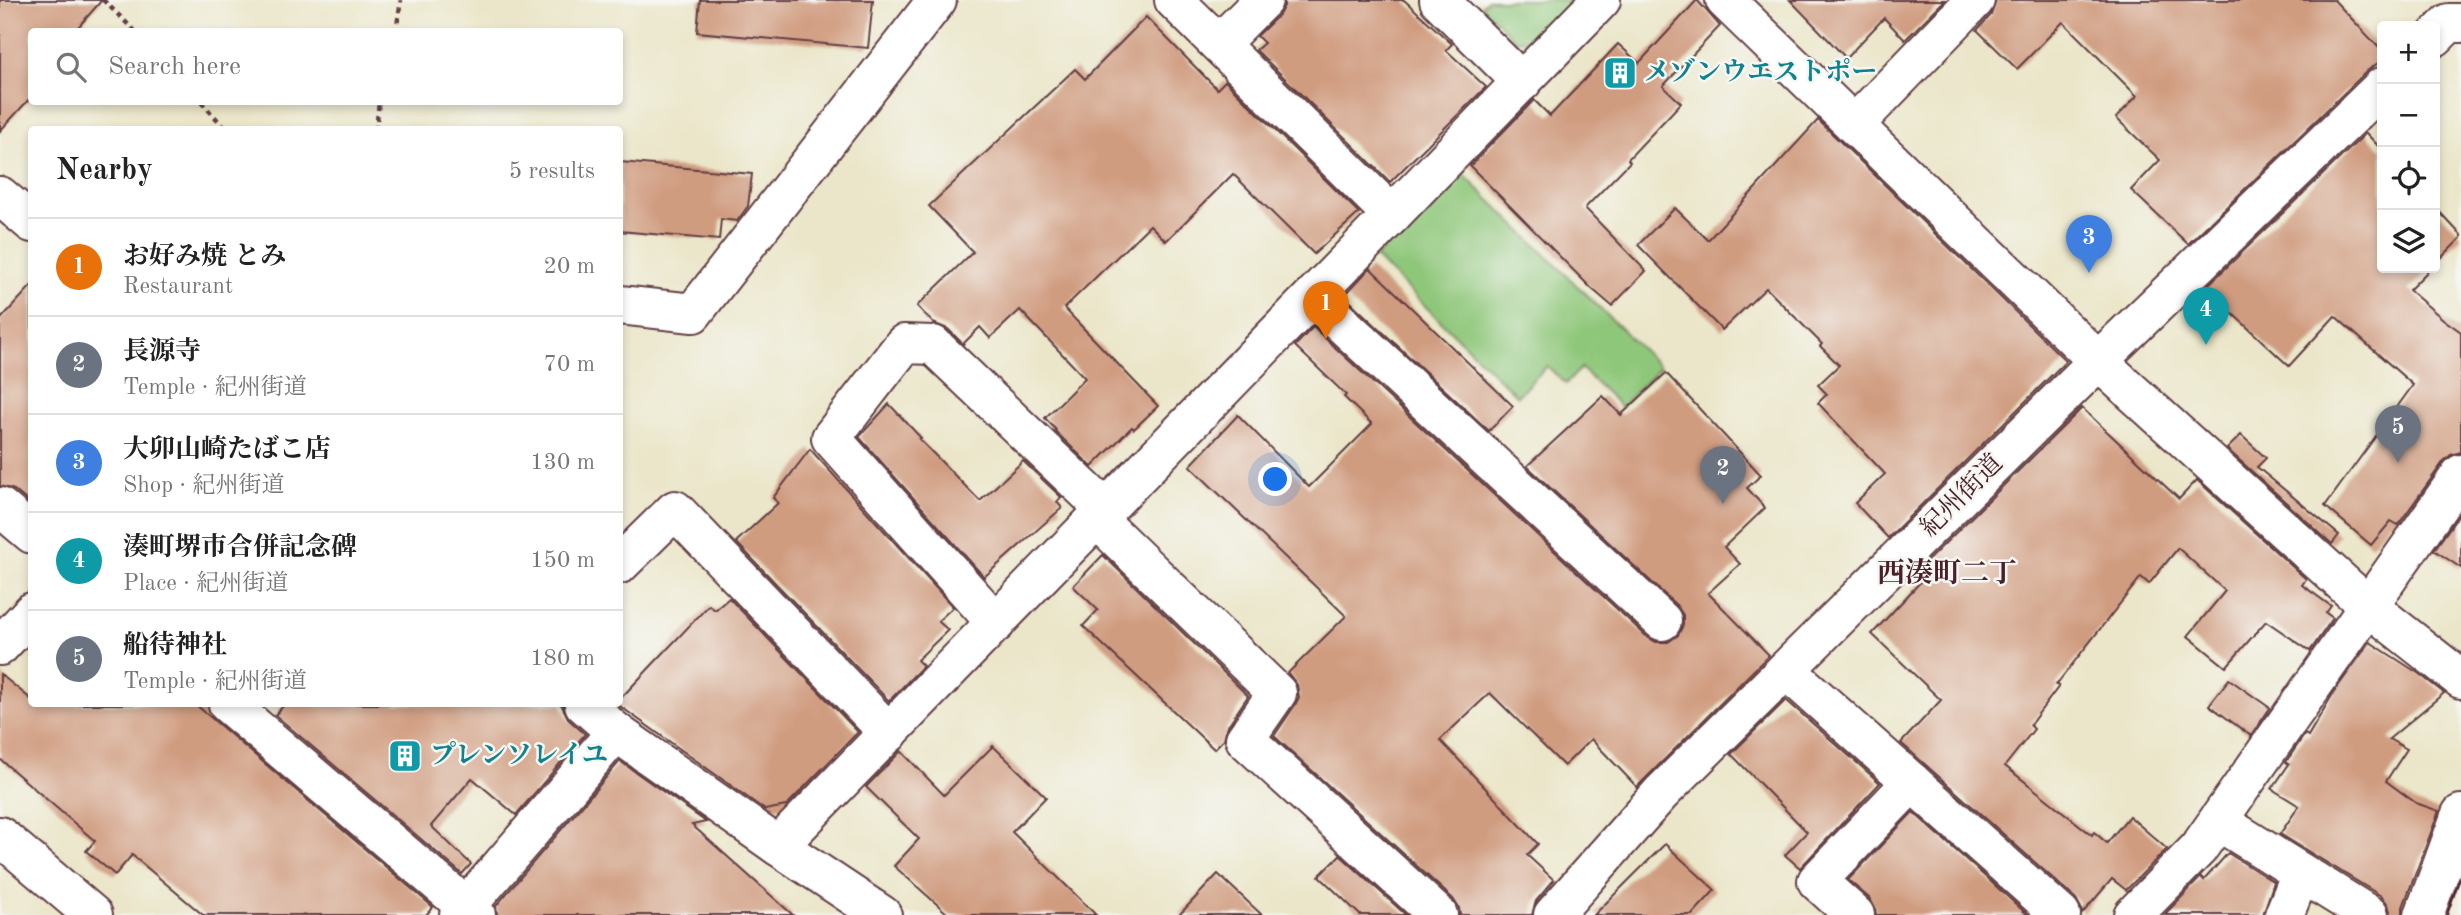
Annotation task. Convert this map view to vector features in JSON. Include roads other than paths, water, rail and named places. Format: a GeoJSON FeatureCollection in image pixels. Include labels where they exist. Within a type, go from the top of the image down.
{"type":"FeatureCollection","features":[{"type":"Feature","properties":{"kind":"street"},"geometry":{"type":"LineString","coordinates":[[623,305],[693,313],[937,0]]}},
{"type":"Feature","properties":{"kind":"street"},"geometry":{"type":"LineString","coordinates":[[1174,0],[1392,215]]}},
{"type":"Feature","properties":{"kind":"street"},"geometry":{"type":"LineString","coordinates":[[1219,44],[1263,0]]}},
{"type":"Feature","properties":{"kind":"street"},"geometry":{"type":"LineString","coordinates":[[1439,0],[1522,82]]}},
{"type":"Feature","properties":{"kind":"street"},"geometry":{"type":"LineString","coordinates":[[778,846],[1601,0]]}},
{"type":"Feature","properties":{"kind":"street"},"geometry":{"type":"LineString","coordinates":[[1725,0],[2098,361],[2368,606],[2461,680]]}},
{"type":"Feature","properties":{"kind":"street"},"geometry":{"type":"LineString","coordinates":[[1854,125],[1975,0]]}},
{"type":"Feature","properties":{"kind":"street","name":"紀州街道"},"geometry":{"type":"LineString","coordinates":[[1553,915],[1661,793],[2098,361],[2377,93]]}},
{"type":"Feature","properties":{"kind":"street"},"geometry":{"type":"LineString","coordinates":[[0,196],[28,220]]}},
{"type":"Feature","properties":{"kind":"street"},"geometry":{"type":"LineString","coordinates":[[1313,297],[1662,621]]}},
{"type":"Feature","properties":{"kind":"street"},"geometry":{"type":"LineString","coordinates":[[996,623],[831,438],[904,344],[933,345],[1277,693],[1245,739],[1438,915]]}},
{"type":"Feature","properties":{"kind":"street"},"geometry":{"type":"LineString","coordinates":[[2133,915],[2198,849],[2461,474]]}},
{"type":"Feature","properties":{"kind":"street"},"geometry":{"type":"LineString","coordinates":[[0,507],[28,531]]}},
{"type":"Feature","properties":{"kind":"street"},"geometry":{"type":"LineString","coordinates":[[623,561],[675,510],[889,733]]}},
{"type":"Feature","properties":{"kind":"street"},"geometry":{"type":"LineString","coordinates":[[0,646],[28,616]]}},
{"type":"Feature","properties":{"kind":"street"},"geometry":{"type":"LineString","coordinates":[[1786,670],[2061,915]]}},
{"type":"Feature","properties":{"kind":"street"},"geometry":{"type":"LineString","coordinates":[[231,707],[467,912],[616,732]]}},
{"type":"Feature","properties":{"kind":"street"},"geometry":{"type":"LineString","coordinates":[[587,707],[616,732],[882,915]]}},
{"type":"Feature","properties":{"kind":"street"},"geometry":{"type":"LineString","coordinates":[[1855,915],[1817,881],[1912,782]]}},
{"type":"Feature","properties":{"kind":"street"},"geometry":{"type":"LineString","coordinates":[[2424,915],[2461,814]]}},
{"type":"Feature","properties":{"kind":"street"},"geometry":{"type":"LineString","coordinates":[[2218,821],[2368,915]]}},
{"type":"Feature","properties":{"kind":"street"},"geometry":{"type":"LineString","coordinates":[[0,836],[93,915]]}},
{"type":"Feature","properties":{"kind":"street"},"geometry":{"type":"LineString","coordinates":[[2284,915],[2301,873]]}},
{"type":"Feature","properties":{"kind":"tram line"},"geometry":{"type":"LineString","coordinates":[[2447,915],[2461,875]]}},
{"type":"Feature","properties":{"kind":"place","name":"メゾンウエストポー"},"geometry":{"type":"Point","coordinates":[1620,73]}},
{"type":"Feature","properties":{"kind":"place","name":"大卯山崎たばこ店"},"geometry":{"type":"Point","coordinates":[2089,273]}},
{"type":"Feature","properties":{"kind":"place","name":"お好み焼 とみ"},"geometry":{"type":"Point","coordinates":[1326,339]}},
{"type":"Feature","properties":{"kind":"place","name":"湊町堺市合併記念碑"},"geometry":{"type":"Point","coordinates":[2206,345]}},
{"type":"Feature","properties":{"kind":"place","name":"船待神社"},"geometry":{"type":"Point","coordinates":[2398,463]}},
{"type":"Feature","properties":{"kind":"place","name":"長源寺"},"geometry":{"type":"Point","coordinates":[1723,504]}},
{"type":"Feature","properties":{"kind":"place","name":"プレンソレイユ"},"geometry":{"type":"Point","coordinates":[405,756]}},
{"type":"Feature","properties":{"kind":"district","name":"西湊町二丁"},"geometry":{"type":"Point","coordinates":[1947,575]}}]}
